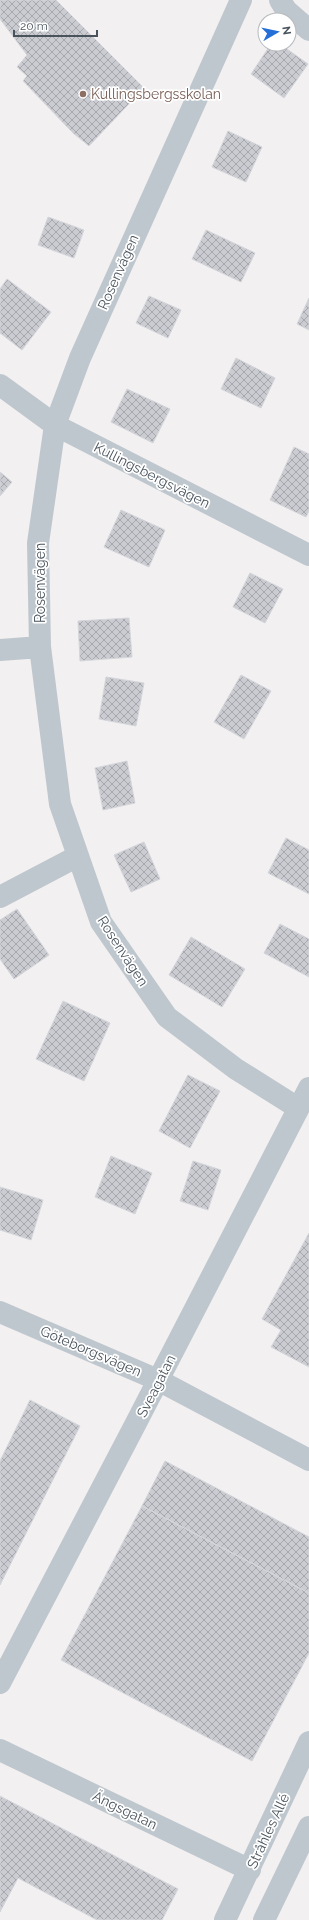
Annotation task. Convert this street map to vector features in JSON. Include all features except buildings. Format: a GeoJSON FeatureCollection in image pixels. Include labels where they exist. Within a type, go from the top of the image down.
{"type":"FeatureCollection","features":[{"type":"Feature","properties":{"kind":"street","name":"Rosenvägen"},"geometry":{"type":"LineString","coordinates":[[241,0],[80,358],[55,425],[38,543],[40,647],[60,804],[101,922],[166,1017],[236,1069],[298,1108]]}},
{"type":"Feature","properties":{"kind":"street"},"geometry":{"type":"LineString","coordinates":[[280,0],[286,10],[309,30]]}},
{"type":"Feature","properties":{"kind":"street","name":"Kullingsbergsvägen"},"geometry":{"type":"LineString","coordinates":[[0,385],[55,425],[309,555]]}},
{"type":"Feature","properties":{"kind":"street"},"geometry":{"type":"LineString","coordinates":[[0,650],[40,647]]}},
{"type":"Feature","properties":{"kind":"street"},"geometry":{"type":"LineString","coordinates":[[0,897],[78,856]]}},
{"type":"Feature","properties":{"kind":"street","name":"Sveagatan"},"geometry":{"type":"LineString","coordinates":[[0,1683],[309,1088]]}},
{"type":"Feature","properties":{"kind":"street","name":"Göteborgsvägen"},"geometry":{"type":"LineString","coordinates":[[0,1312],[158,1380],[309,1460]]}},
{"type":"Feature","properties":{"kind":"street","name":"Stråhles Allé"},"geometry":{"type":"LineString","coordinates":[[225,1920],[250,1870],[309,1742]]}},
{"type":"Feature","properties":{"kind":"street","name":"Ängsgatan"},"geometry":{"type":"LineString","coordinates":[[0,1750],[250,1870]]}},
{"type":"Feature","properties":{"kind":"street"},"geometry":{"type":"LineString","coordinates":[[264,1920],[309,1827]]}},
{"type":"Feature","properties":{"kind":"place","name":"Kullingsbergsskolan"},"geometry":{"type":"Point","coordinates":[83,94]}}]}
